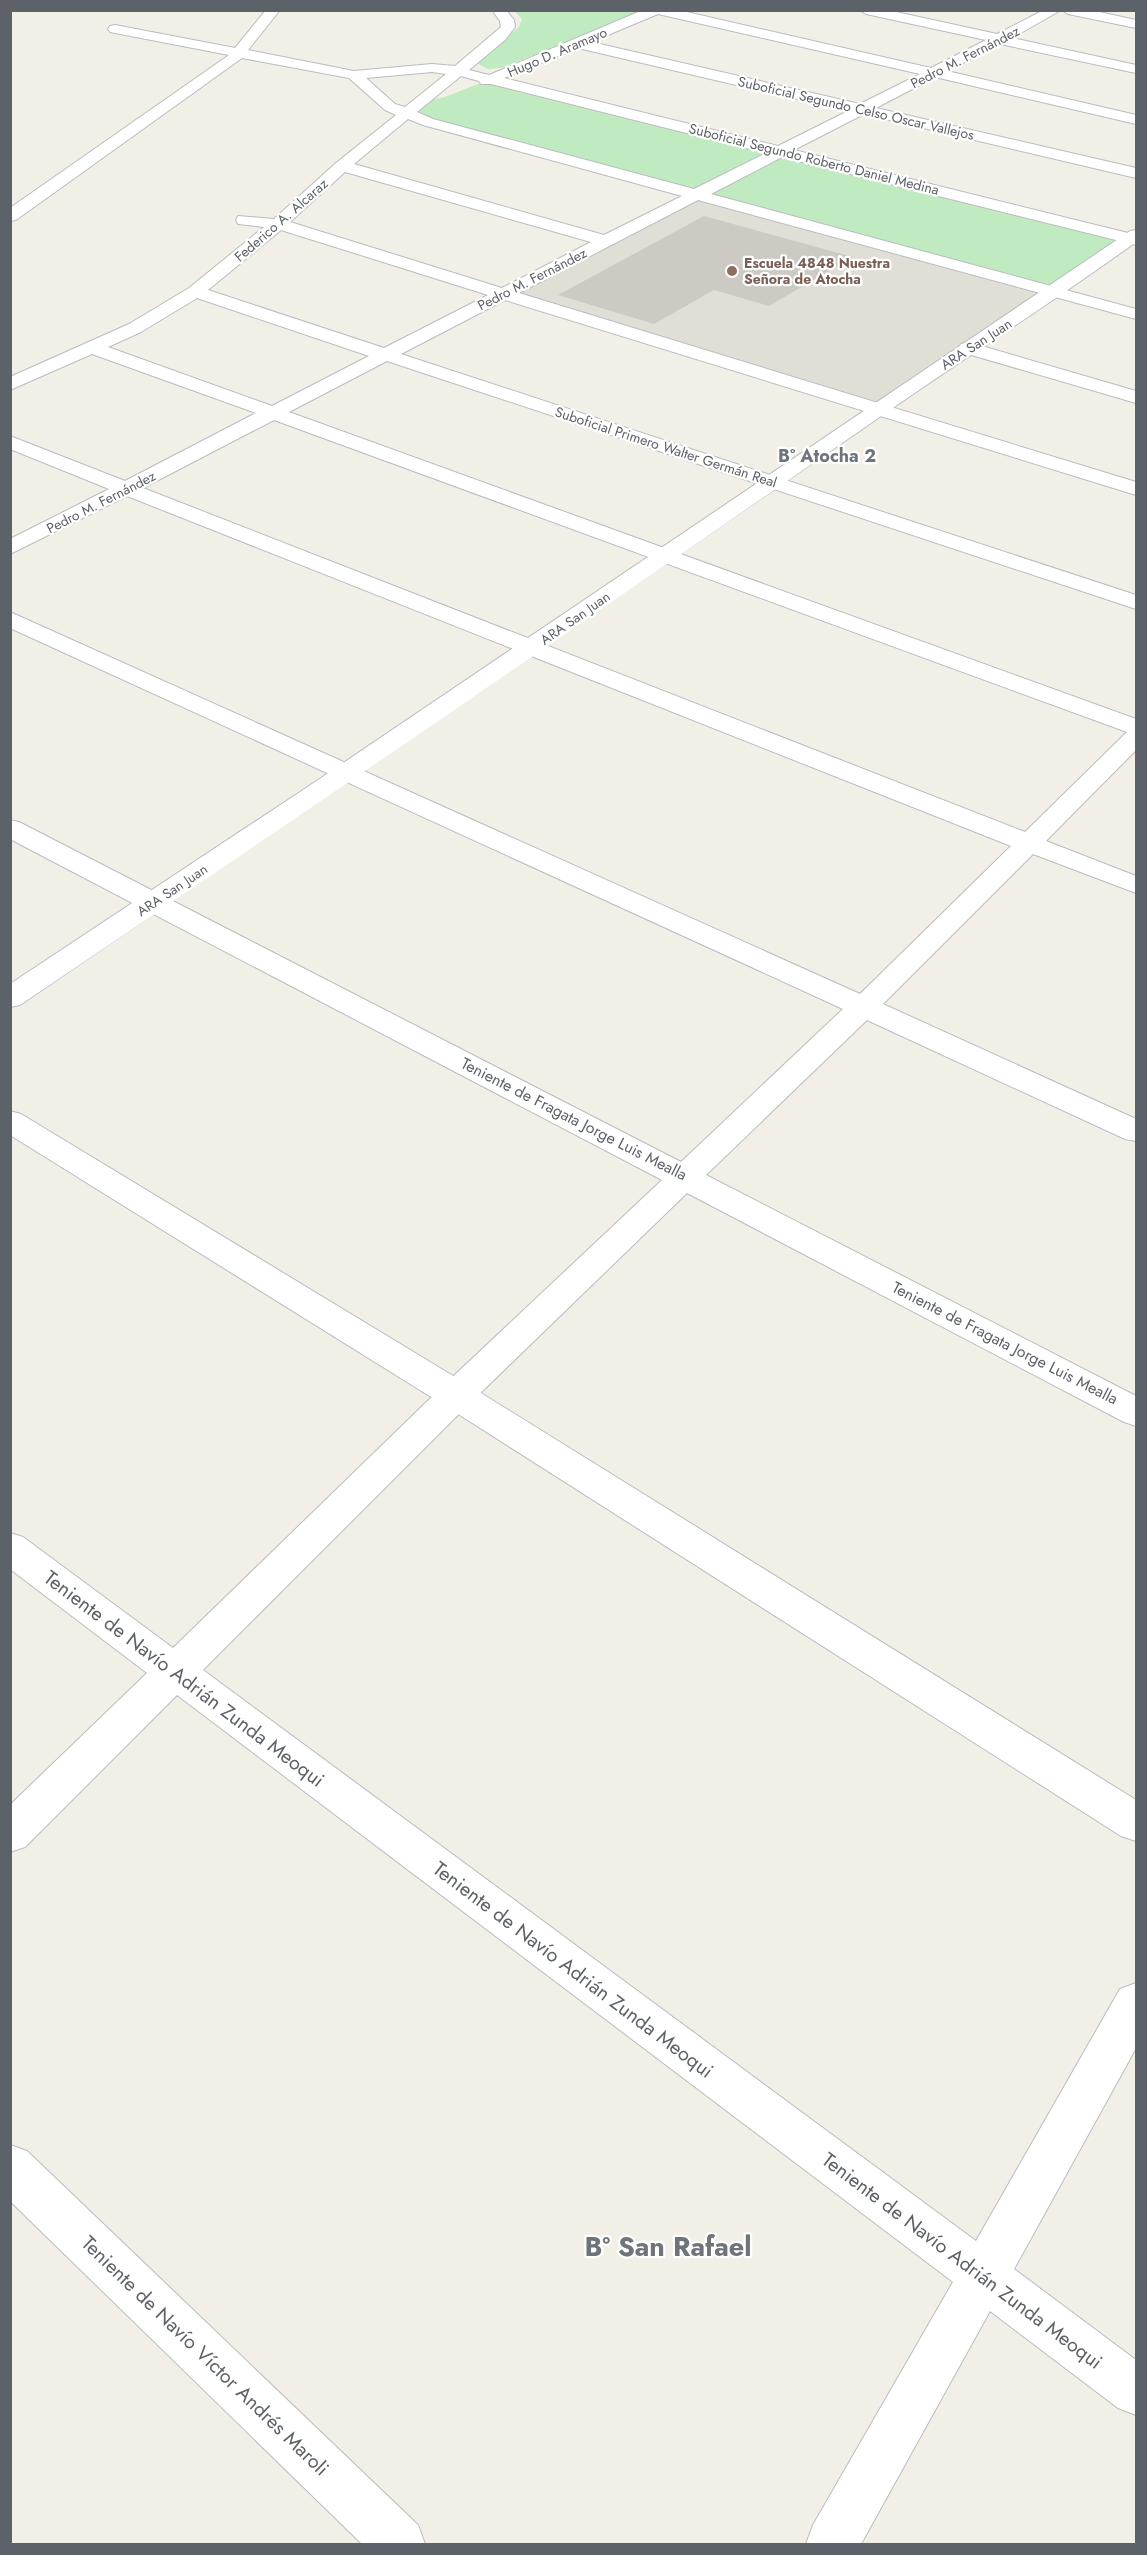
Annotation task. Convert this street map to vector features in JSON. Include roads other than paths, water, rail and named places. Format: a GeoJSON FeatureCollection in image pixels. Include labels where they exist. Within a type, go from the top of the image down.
{"type":"FeatureCollection","features":[{"type":"Feature","properties":{"kind":"street"},"geometry":{"type":"LineString","coordinates":[[10,216],[240,52],[274,10]]}},
{"type":"Feature","properties":{"kind":"street","name":"Federico A. Alcaraz"},"geometry":{"type":"LineString","coordinates":[[10,384],[135,328],[195,292],[278,224],[342,166],[500,37],[508,27],[507,20],[498,10]]}},
{"type":"Feature","properties":{"kind":"street"},"geometry":{"type":"LineString","coordinates":[[657,10],[1137,119]]}},
{"type":"Feature","properties":{"kind":"street","name":"Hugo D. Aramayo"},"geometry":{"type":"LineString","coordinates":[[413,108],[459,92],[657,10]]}},
{"type":"Feature","properties":{"kind":"street"},"geometry":{"type":"LineString","coordinates":[[866,10],[1137,69]]}},
{"type":"Feature","properties":{"kind":"street","name":"Pedro M. Fernández"},"geometry":{"type":"LineString","coordinates":[[10,548],[1055,10]]}},
{"type":"Feature","properties":{"kind":"street"},"geometry":{"type":"LineString","coordinates":[[1068,10],[1137,24]]}},
{"type":"Feature","properties":{"kind":"street","name":"Suboficial Segundo Roberto Daniel Medina"},"geometry":{"type":"LineString","coordinates":[[115,29],[354,75],[432,68],[457,71],[1135,238]]}},
{"type":"Feature","properties":{"kind":"street","name":"Suboficial Segundo Celso Oscar Vallejos"},"geometry":{"type":"LineString","coordinates":[[576,44],[1137,174]]}},
{"type":"Feature","properties":{"kind":"street"},"geometry":{"type":"LineString","coordinates":[[354,75],[359,77],[380,100],[390,107],[413,108],[428,122],[1137,314]]}},
{"type":"Feature","properties":{"kind":"street"},"geometry":{"type":"LineString","coordinates":[[342,166],[606,241]]}},
{"type":"Feature","properties":{"kind":"street"},"geometry":{"type":"LineString","coordinates":[[244,220],[278,224],[1137,489]]}},
{"type":"Feature","properties":{"kind":"street","name":"ARA San Juan"},"geometry":{"type":"LineString","coordinates":[[10,998],[530,650],[879,408],[968,348],[1056,293],[1135,238]]}},
{"type":"Feature","properties":{"kind":"street","name":"Suboficial Primero Walter Germán Real"},"geometry":{"type":"LineString","coordinates":[[195,292],[1137,602]]}},
{"type":"Feature","properties":{"kind":"street"},"geometry":{"type":"LineString","coordinates":[[93,348],[1137,727]]}},
{"type":"Feature","properties":{"kind":"street"},"geometry":{"type":"LineString","coordinates":[[968,348],[1137,397]]}},
{"type":"Feature","properties":{"kind":"street"},"geometry":{"type":"LineString","coordinates":[[10,442],[124,490],[530,650],[1031,842],[1137,885]]}},
{"type":"Feature","properties":{"kind":"street"},"geometry":{"type":"LineString","coordinates":[[10,619],[1137,1131]]}},
{"type":"Feature","properties":{"kind":"street"},"geometry":{"type":"LineString","coordinates":[[10,1833],[456,1395],[864,1006],[1137,737]]}},
{"type":"Feature","properties":{"kind":"street","name":"Teniente de Fragata Jorge Luis Mealla"},"geometry":{"type":"LineString","coordinates":[[10,828],[1137,1412]]}},
{"type":"Feature","properties":{"kind":"street"},"geometry":{"type":"LineString","coordinates":[[10,1121],[456,1395],[1137,1822]]}},
{"type":"Feature","properties":{"kind":"street","name":"Teniente de Navío Adrián Zunda Meoqui"},"geometry":{"type":"LineString","coordinates":[[10,1548],[1137,2390]]}},
{"type":"Feature","properties":{"kind":"street"},"geometry":{"type":"LineString","coordinates":[[832,2544],[1137,2005]]}},
{"type":"Feature","properties":{"kind":"street","name":"Teniente de Navío Víctor Andrés Maroli"},"geometry":{"type":"LineString","coordinates":[[10,2168],[399,2544]]}},
{"type":"Feature","properties":{"kind":"place","name":"Escuela 4848 Nuestra Señora de Atocha"},"geometry":{"type":"Point","coordinates":[732,271]}},
{"type":"Feature","properties":{"kind":"district","name":"Bº Atocha 2"},"geometry":{"type":"Point","coordinates":[827,456]}},
{"type":"Feature","properties":{"kind":"district","name":"Bº San Rafael"},"geometry":{"type":"Point","coordinates":[668,2246]}}]}
